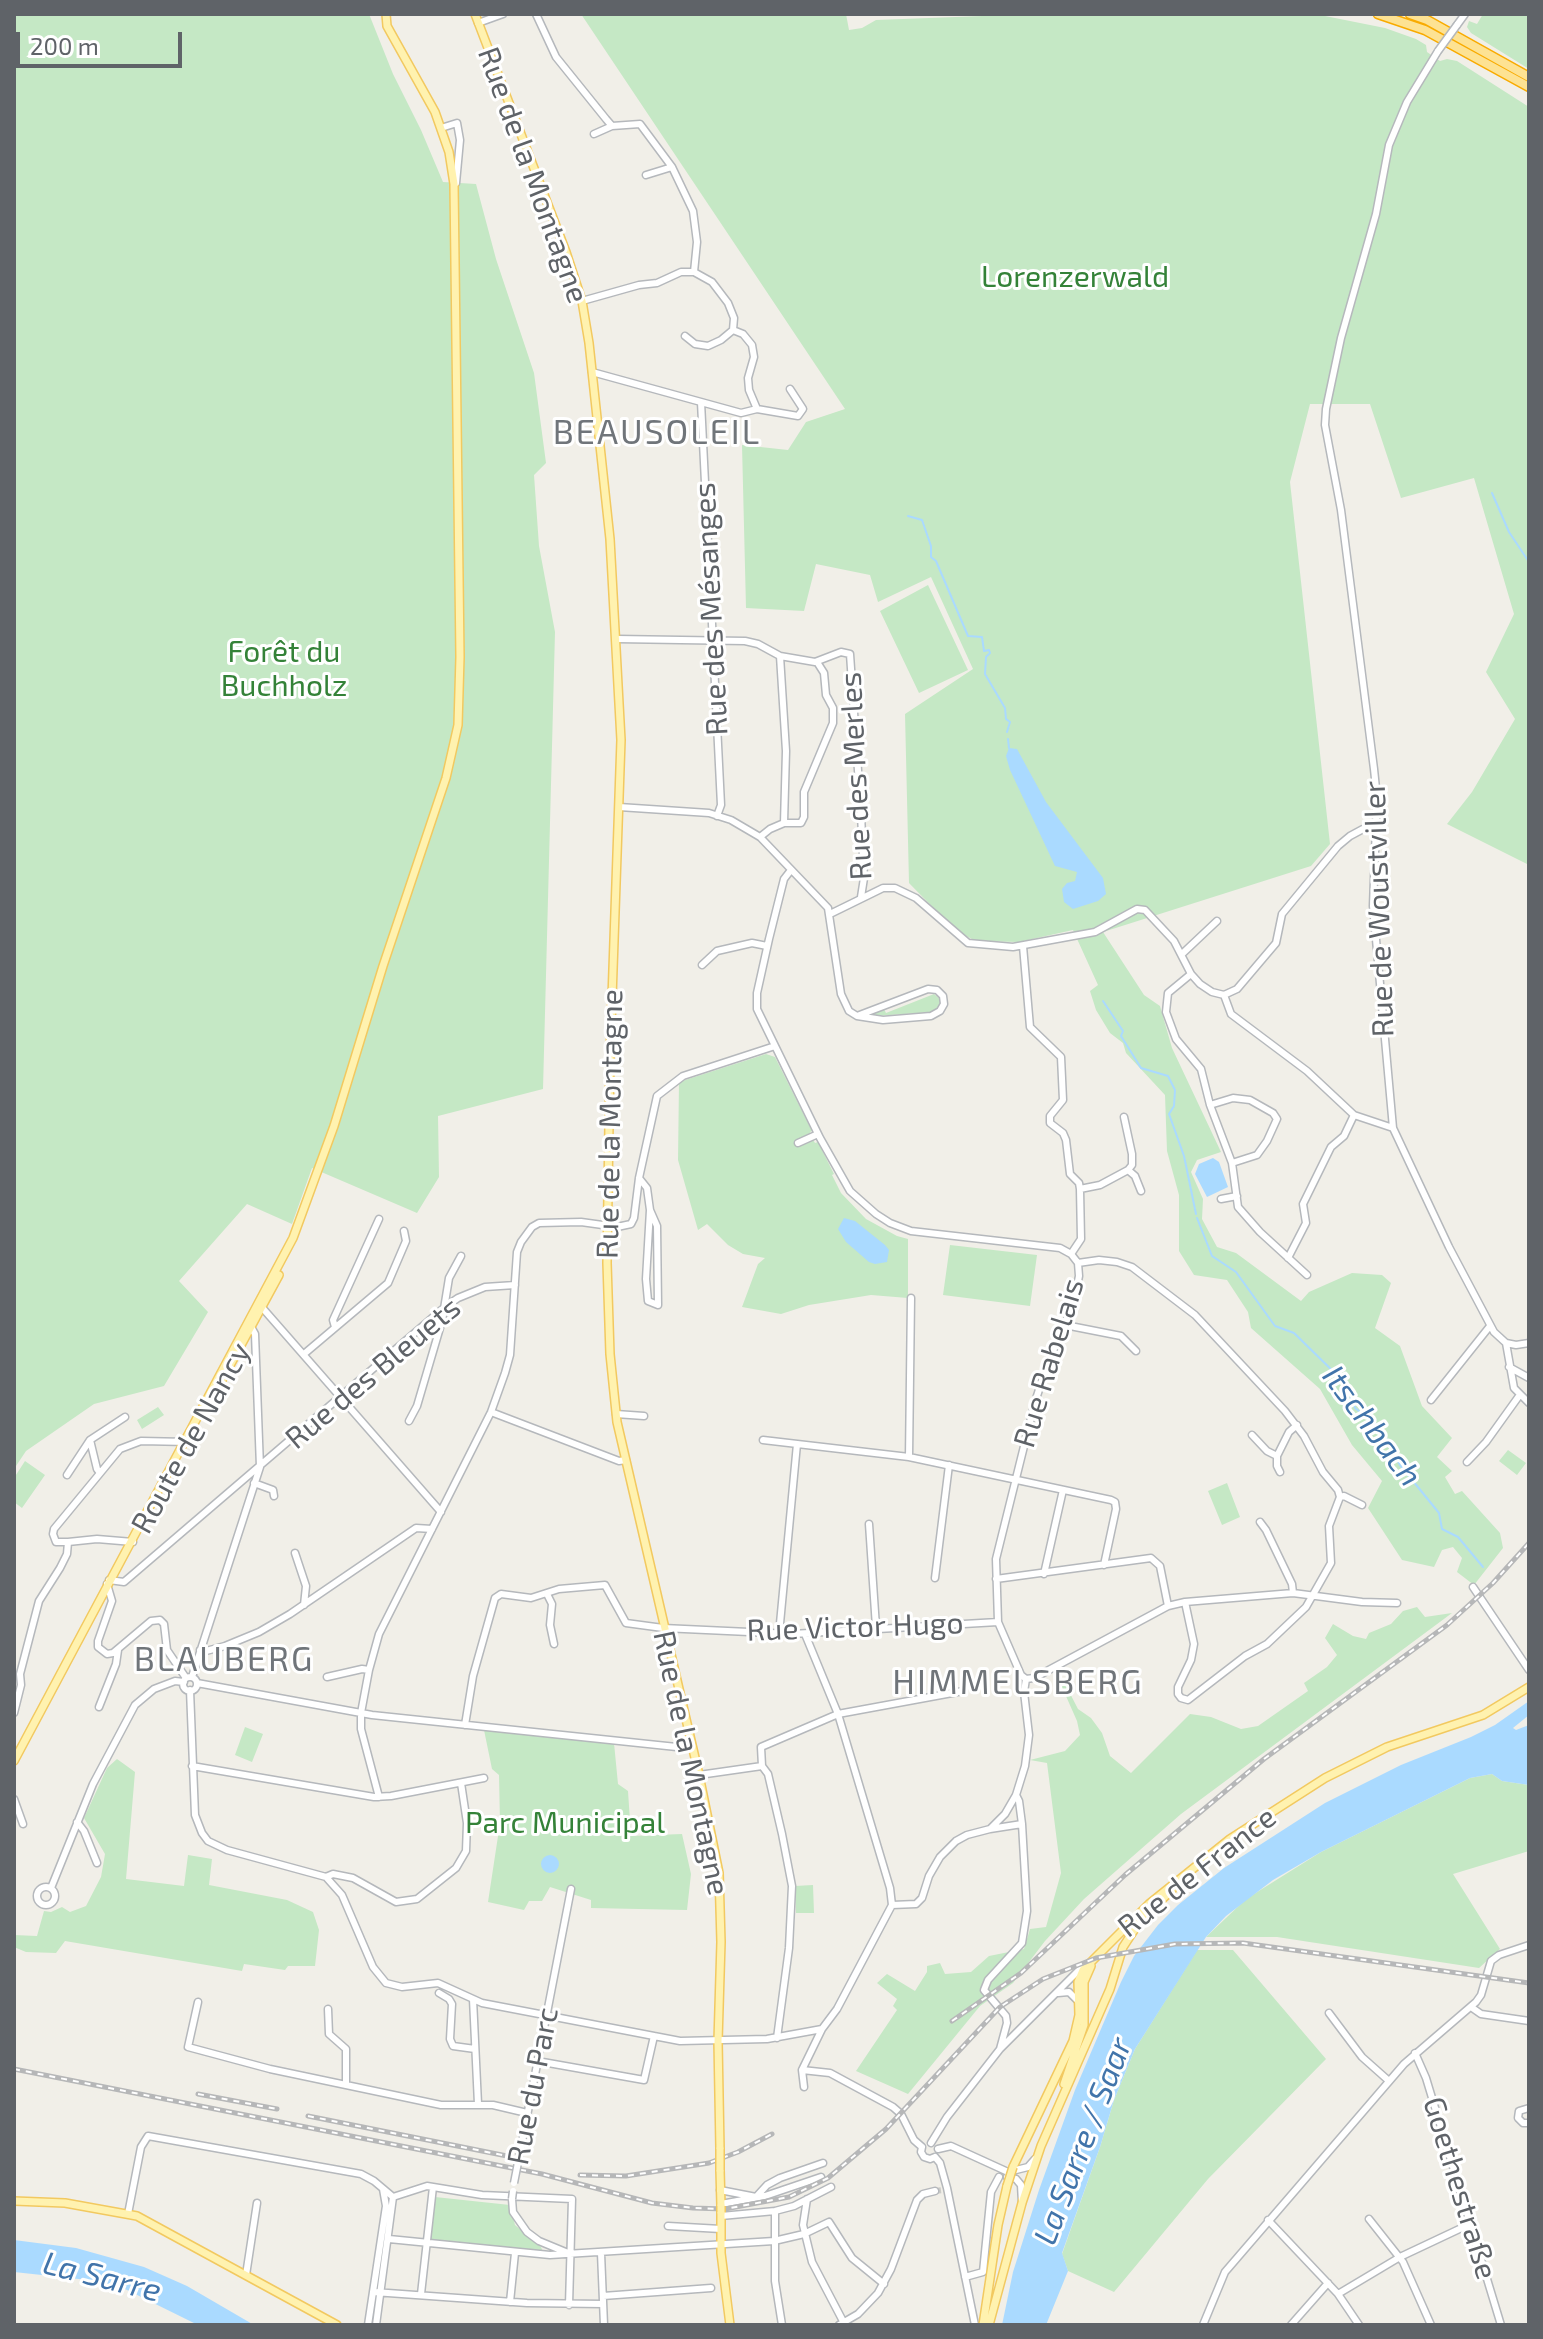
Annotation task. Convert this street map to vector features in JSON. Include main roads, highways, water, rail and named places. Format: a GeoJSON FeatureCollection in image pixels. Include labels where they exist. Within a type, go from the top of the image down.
{"type":"FeatureCollection","features":[{"type":"Feature","properties":{"kind":"highway"},"geometry":{"type":"LineString","coordinates":[[1378,14],[1425,30],[1529,87]]}},
{"type":"Feature","properties":{"kind":"highway"},"geometry":{"type":"LineString","coordinates":[[1410,14],[1427,20],[1529,77]]}},
{"type":"Feature","properties":{"kind":"main road","name":"Route de Nancy"},"geometry":{"type":"LineString","coordinates":[[14,1760],[250,1325],[293,1238],[320,1167],[446,778],[458,725],[460,626],[454,195],[449,152],[435,112],[387,26],[386,14]]}},
{"type":"Feature","properties":{"kind":"main road","name":"Rue de la Montagne"},"geometry":{"type":"LineString","coordinates":[[475,14],[582,301],[592,372],[610,539],[621,740],[610,1055],[607,1225],[610,1354],[616,1414],[699,1775],[720,1889],[718,2041],[721,2244],[723,2287],[730,2325]]}},
{"type":"Feature","properties":{"kind":"main road","name":"Rue de France"},"geometry":{"type":"LineString","coordinates":[[986,2325],[998,2225],[1007,2186],[1034,2119],[1064,2064],[1079,2019],[1080,1976],[1095,1956],[1149,1904],[1212,1852],[1308,1788],[1396,1743],[1483,1715],[1529,1687]]}},
{"type":"Feature","properties":{"kind":"main road"},"geometry":{"type":"LineString","coordinates":[[986,2325],[1022,2203],[1082,2033],[1085,1976],[1094,1962],[1212,1852]]}},
{"type":"Feature","properties":{"kind":"main road"},"geometry":{"type":"LineString","coordinates":[[1041,2146],[1110,1989],[1123,1947],[1142,1918]]}},
{"type":"Feature","properties":{"kind":"main road"},"geometry":{"type":"LineString","coordinates":[[14,2201],[70,2204],[128,2214],[153,2223],[337,2325]]}},
{"type":"Feature","properties":{"kind":"main road"},"geometry":{"type":"LineString","coordinates":[[321,2317],[327,2325]]}},
{"type":"Feature","properties":{"kind":"water"},"geometry":{"type":"Polygon","coordinates":[[[1009,748],[1017,749],[1046,802],[1103,878],[1106,894],[1098,901],[1073,909],[1064,902],[1062,889],[1067,883],[1075,881],[1077,872],[1055,866],[1010,770],[1006,756],[1009,748]]]}},
{"type":"Feature","properties":{"kind":"water"},"geometry":{"type":"Polygon","coordinates":[[[1213,1158],[1219,1162],[1228,1187],[1207,1197],[1195,1174],[1199,1164],[1213,1158]]]}},
{"type":"Feature","properties":{"kind":"water"},"geometry":{"type":"Polygon","coordinates":[[[844,1218],[855,1221],[885,1245],[889,1250],[887,1262],[869,1262],[846,1242],[838,1229],[844,1218]]]}},
{"type":"Feature","properties":{"kind":"water","name":"La Sarre / Saar"},"geometry":{"type":"Polygon","coordinates":[[[1529,1701],[1529,1715],[1513,1728],[1516,1730],[1529,1725],[1529,1785],[1502,1781],[1492,1774],[1470,1778],[1321,1852],[1273,1880],[1226,1916],[1206,1937],[1135,2049],[1114,2100],[1062,2253],[1068,2271],[1046,2325],[1002,2325],[1013,2272],[1075,2090],[1134,1956],[1158,1925],[1224,1868],[1325,1803],[1401,1765],[1495,1725],[1529,1701]]]}},
{"type":"Feature","properties":{"kind":"water"},"geometry":{"type":"Polygon","coordinates":[[[546,1855],[554,1855],[559,1864],[557,1871],[546,1873],[541,1868],[541,1860],[546,1855]]]}},
{"type":"Feature","properties":{"kind":"water","name":"La Sarre"},"geometry":{"type":"Polygon","coordinates":[[[14,2240],[76,2248],[144,2267],[187,2286],[254,2325],[198,2325],[125,2289],[88,2280],[14,2272],[14,2240]]]}},
{"type":"Feature","properties":{"kind":"waterway"},"geometry":{"type":"LineString","coordinates":[[1492,493],[1509,532],[1529,562]]}},
{"type":"Feature","properties":{"kind":"waterway","name":"Itschbach"},"geometry":{"type":"LineString","coordinates":[[908,516],[922,520],[931,546],[931,557],[936,561],[968,636],[982,637],[984,651],[989,650],[985,674],[1005,708],[1006,719],[1010,722],[1007,732]]}},
{"type":"Feature","properties":{"kind":"waterway","name":"Itschbach"},"geometry":{"type":"LineString","coordinates":[[1008,739],[1009,748]]}},
{"type":"Feature","properties":{"kind":"waterway","name":"Itschbach"},"geometry":{"type":"LineString","coordinates":[[1103,1001],[1123,1031],[1121,1036],[1141,1068],[1168,1076],[1175,1090],[1174,1106],[1169,1114],[1184,1156],[1196,1214]]}},
{"type":"Feature","properties":{"kind":"waterway","name":"Itschbach"},"geometry":{"type":"LineString","coordinates":[[1197,1218],[1212,1256],[1236,1272],[1275,1326],[1294,1333],[1345,1383],[1355,1408],[1381,1428],[1400,1465],[1439,1513],[1442,1529],[1458,1537],[1483,1567]]}},
{"type":"Feature","properties":{"kind":"tunnel"},"geometry":{"type":"LineString","coordinates":[[935,2191],[943,2190]]}},
{"type":"Feature","properties":{"kind":"railway"},"geometry":{"type":"LineString","coordinates":[[952,2021],[1021,1973],[1125,1875],[1264,1759],[1447,1625],[1493,1583],[1529,1543]]}},
{"type":"Feature","properties":{"kind":"railway"},"geometry":{"type":"LineString","coordinates":[[14,2069],[542,2174],[652,2203],[725,2209],[789,2197],[828,2178],[886,2129],[1000,2007],[1043,1979],[1096,1958],[1175,1944],[1243,1943],[1529,1983]]}},
{"type":"Feature","properties":{"kind":"railway"},"geometry":{"type":"LineString","coordinates":[[198,2094],[277,2109]]}},
{"type":"Feature","properties":{"kind":"railway"},"geometry":{"type":"LineString","coordinates":[[308,2116],[512,2157]]}},
{"type":"Feature","properties":{"kind":"railway"},"geometry":{"type":"LineString","coordinates":[[580,2175],[626,2176],[709,2163],[772,2134]]}},
{"type":"Feature","properties":{"kind":"district","name":"BEAUSOLEIL"},"geometry":{"type":"Point","coordinates":[657,433]}},
{"type":"Feature","properties":{"kind":"district","name":"BLAUBERG"},"geometry":{"type":"Point","coordinates":[224,1660]}},
{"type":"Feature","properties":{"kind":"district","name":"HIMMELSBERG"},"geometry":{"type":"Point","coordinates":[1018,1683]}},
{"type":"Feature","properties":{"kind":"park label","name":"Lorenzerwald"},"geometry":{"type":"Point","coordinates":[1075,277]}},
{"type":"Feature","properties":{"kind":"park label","name":"Forêt du Buchholz"},"geometry":{"type":"Point","coordinates":[284,669]}},
{"type":"Feature","properties":{"kind":"park label","name":"Parc Municipal"},"geometry":{"type":"Point","coordinates":[565,1823]}}]}
